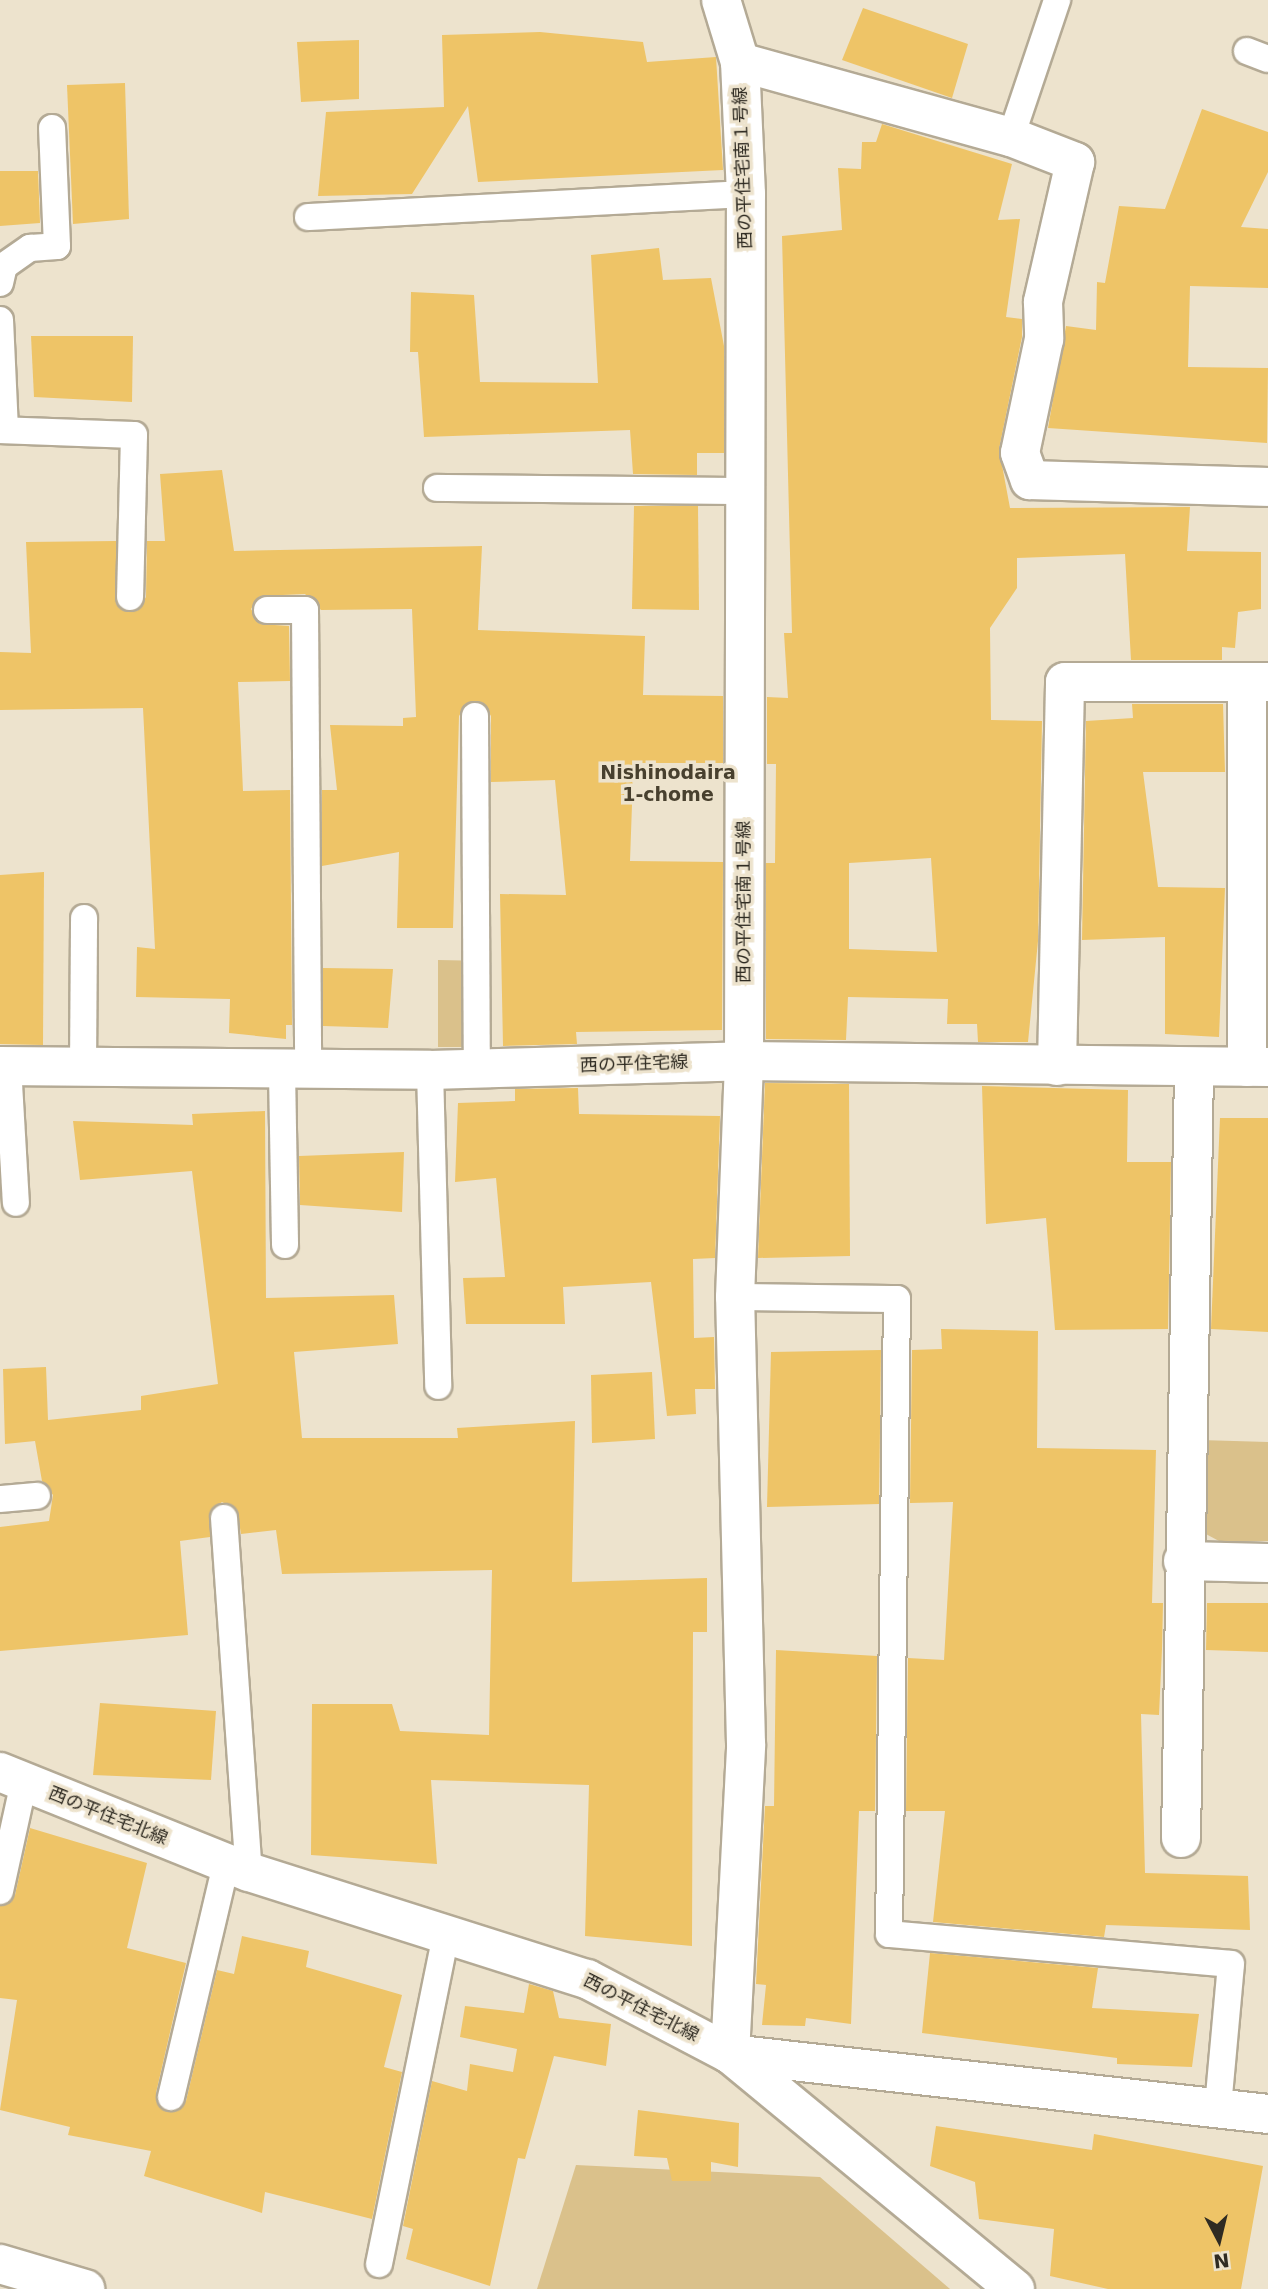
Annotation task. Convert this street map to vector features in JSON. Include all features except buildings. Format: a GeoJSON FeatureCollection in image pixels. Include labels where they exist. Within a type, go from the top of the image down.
{"type":"FeatureCollection","features":[{"type":"Feature","properties":{"kind":"street"},"geometry":{"type":"LineString","coordinates":[[721,0],[740,62]]}},
{"type":"Feature","properties":{"kind":"street","name":"西の平住宅南１号線"},"geometry":{"type":"LineString","coordinates":[[730,2054],[746,1744],[735,1297],[744,1061],[746,194],[740,62],[1011,137],[1074,162],[1043,302],[1044,339],[1020,453],[1030,480],[1268,487]]}},
{"type":"Feature","properties":{"kind":"street"},"geometry":{"type":"LineString","coordinates":[[1057,1066],[1065,682],[1258,682],[1257,1067]]}},
{"type":"Feature","properties":{"kind":"street","name":"西の平住宅線"},"geometry":{"type":"LineString","coordinates":[[4,1066],[83,1069],[430,1070],[744,1061],[1257,1067]]}},
{"type":"Feature","properties":{"kind":"street"},"geometry":{"type":"LineString","coordinates":[[1181,1838],[1183,1560],[1194,1067]]}},
{"type":"Feature","properties":{"kind":"street"},"geometry":{"type":"LineString","coordinates":[[1183,1560],[1268,1563]]}},
{"type":"Feature","properties":{"kind":"street","name":"西の平住宅北線"},"geometry":{"type":"LineString","coordinates":[[12,1777],[237,1868],[587,1979],[730,2054],[1218,2106],[1268,2114]]}},
{"type":"Feature","properties":{"kind":"street"},"geometry":{"type":"LineString","coordinates":[[730,2054],[1014,2289]]}},
{"type":"Feature","properties":{"kind":"street"},"geometry":{"type":"LineString","coordinates":[[0,2264],[85,2289]]}},
{"type":"Feature","properties":{"kind":"lane"},"geometry":{"type":"LineString","coordinates":[[1011,137],[1057,0]]}},
{"type":"Feature","properties":{"kind":"lane"},"geometry":{"type":"LineString","coordinates":[[0,283],[4,266],[30,248],[57,246],[52,128]]}},
{"type":"Feature","properties":{"kind":"lane"},"geometry":{"type":"LineString","coordinates":[[308,217],[746,194]]}},
{"type":"Feature","properties":{"kind":"lane"},"geometry":{"type":"LineString","coordinates":[[0,320],[3,430],[134,435],[130,597]]}},
{"type":"Feature","properties":{"kind":"lane"},"geometry":{"type":"LineString","coordinates":[[437,488],[745,491]]}},
{"type":"Feature","properties":{"kind":"lane"},"geometry":{"type":"LineString","coordinates":[[267,610],[305,610],[295,1070],[285,1245]]}},
{"type":"Feature","properties":{"kind":"lane"},"geometry":{"type":"LineString","coordinates":[[475,716],[477,1068]]}},
{"type":"Feature","properties":{"kind":"lane"},"geometry":{"type":"LineString","coordinates":[[83,918],[83,1069]]}},
{"type":"Feature","properties":{"kind":"lane"},"geometry":{"type":"LineString","coordinates":[[4,1066],[16,1203]]}},
{"type":"Feature","properties":{"kind":"lane"},"geometry":{"type":"LineString","coordinates":[[430,1070],[438,1386]]}},
{"type":"Feature","properties":{"kind":"lane"},"geometry":{"type":"LineString","coordinates":[[735,1297],[897,1299],[889,1934],[1231,1964],[1218,2106]]}},
{"type":"Feature","properties":{"kind":"lane"},"geometry":{"type":"LineString","coordinates":[[0,1499],[37,1496]]}},
{"type":"Feature","properties":{"kind":"lane"},"geometry":{"type":"LineString","coordinates":[[171,2097],[237,1868],[224,1518]]}},
{"type":"Feature","properties":{"kind":"lane"},"geometry":{"type":"LineString","coordinates":[[0,1891],[12,1777]]}},
{"type":"Feature","properties":{"kind":"lane"},"geometry":{"type":"LineString","coordinates":[[379,2264],[446,1934]]}},
{"type":"Feature","properties":{"kind":"shaded area"},"geometry":{"type":"Polygon","coordinates":[[[438,960],[488,961],[472,1047],[438,1047],[438,960]]]}},
{"type":"Feature","properties":{"kind":"shaded area"},"geometry":{"type":"Polygon","coordinates":[[[1200,1440],[1268,1442],[1268,1541],[1219,1541],[1204,1533],[1200,1440]]]}},
{"type":"Feature","properties":{"kind":"shaded area"},"geometry":{"type":"Polygon","coordinates":[[[576,2165],[820,2177],[950,2289],[537,2289],[576,2165]]]}},
{"type":"Feature","properties":{"kind":"district","name":"Nishinodaira 1-chome"},"geometry":{"type":"Point","coordinates":[668,784]}}]}
